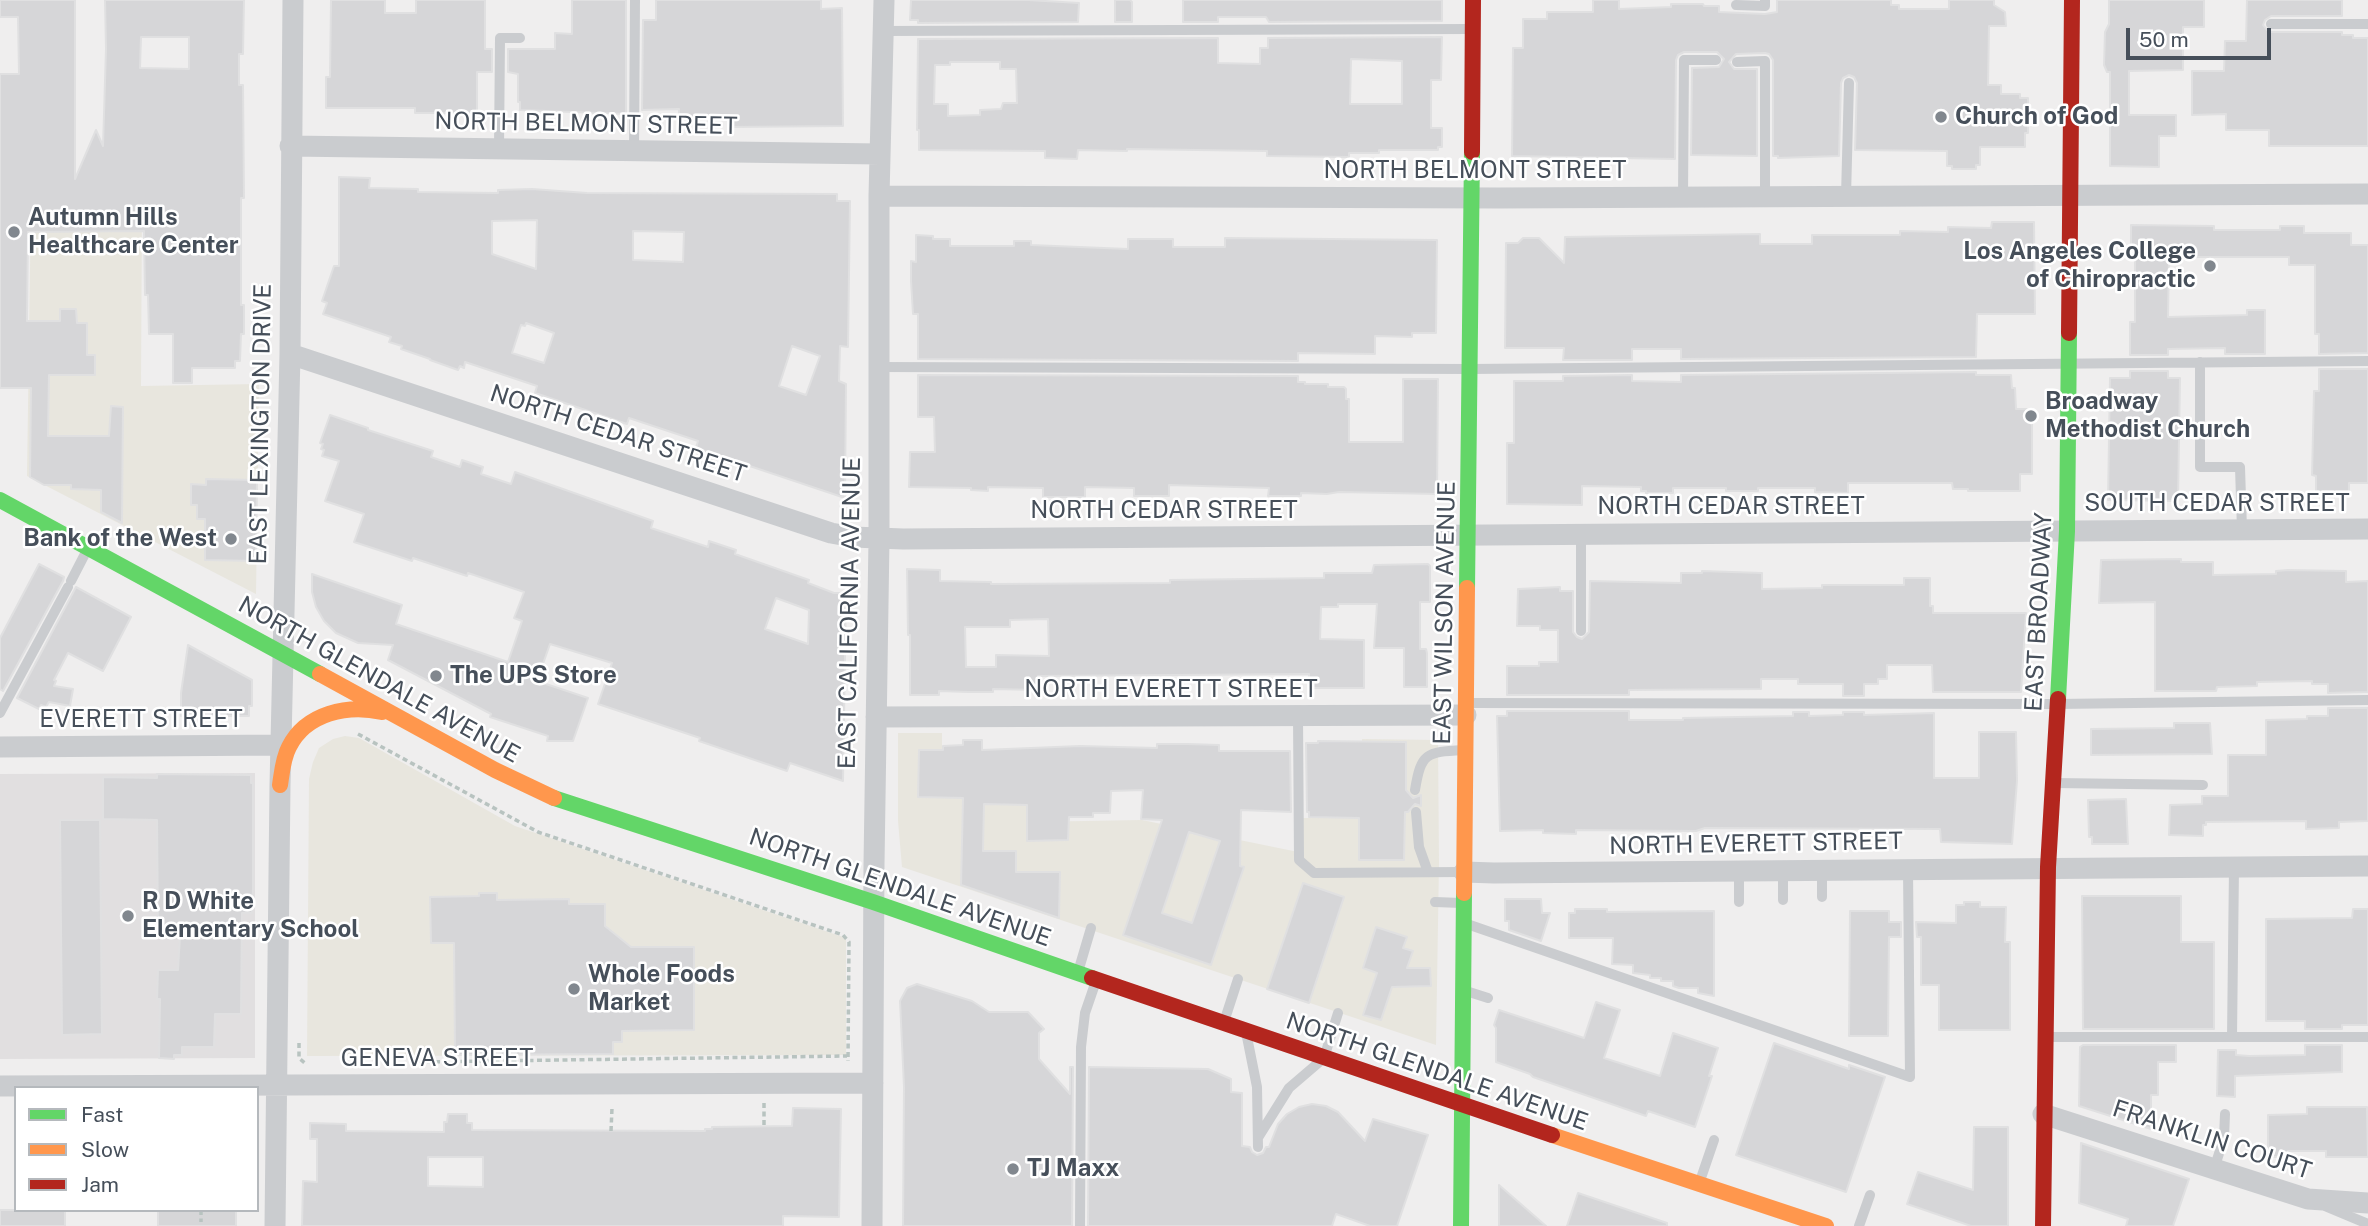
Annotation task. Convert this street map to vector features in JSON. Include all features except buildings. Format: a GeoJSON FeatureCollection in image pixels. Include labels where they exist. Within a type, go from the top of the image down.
{"type":"FeatureCollection","features":[{"type":"Feature","properties":{"kind":"main road","name":"EAST WILSON AVENUE"},"geometry":{"type":"LineString","coordinates":[[1461,1226],[1474,0]]}},
{"type":"Feature","properties":{"kind":"main road","name":"EAST BROADWAY"},"geometry":{"type":"LineString","coordinates":[[2043,1226],[2048,867],[2067,531],[2073,0]]}},
{"type":"Feature","properties":{"kind":"main road","name":"NORTH GLENDALE AVENUE"},"geometry":{"type":"LineString","coordinates":[[1,502],[495,770],[546,795],[873,902],[1462,1106],[1826,1226]]}},
{"type":"Feature","properties":{"kind":"main road"},"geometry":{"type":"LineString","coordinates":[[280,785],[288,748],[297,733],[311,722],[331,713],[351,709],[374,709],[406,722]]}},
{"type":"Feature","properties":{"kind":"street","name":"EAST LEXINGTON DRIVE"},"geometry":{"type":"LineString","coordinates":[[275,1226],[280,785],[290,354],[293,0]]}},
{"type":"Feature","properties":{"kind":"street","name":"EAST CALIFORNIA AVENUE"},"geometry":{"type":"LineString","coordinates":[[872,1226],[873,902],[879,539],[879,195],[884,0]]}},
{"type":"Feature","properties":{"kind":"street","name":"NORTH BELMONT STREET"},"geometry":{"type":"LineString","coordinates":[[290,146],[880,154]]}},
{"type":"Feature","properties":{"kind":"street","name":"NORTH BELMONT STREET"},"geometry":{"type":"LineString","coordinates":[[879,195],[1471,198],[2368,194]]}},
{"type":"Feature","properties":{"kind":"street","name":"NORTH CEDAR STREET"},"geometry":{"type":"LineString","coordinates":[[290,354],[831,533],[853,537],[879,539],[2067,531]]}},
{"type":"Feature","properties":{"kind":"street","name":"SOUTH CEDAR STREET"},"geometry":{"type":"LineString","coordinates":[[2067,531],[2368,529]]}},
{"type":"Feature","properties":{"kind":"street","name":"NORTH EVERETT STREET"},"geometry":{"type":"LineString","coordinates":[[876,717],[1298,716],[1466,709]]}},
{"type":"Feature","properties":{"kind":"street","name":"EVERETT STREET"},"geometry":{"type":"LineString","coordinates":[[0,747],[282,745]]}},
{"type":"Feature","properties":{"kind":"street","name":"NORTH EVERETT STREET"},"geometry":{"type":"LineString","coordinates":[[1464,872],[2368,866]]}},
{"type":"Feature","properties":{"kind":"street","name":"GENEVA STREET"},"geometry":{"type":"LineString","coordinates":[[0,1086],[873,1083]]}},
{"type":"Feature","properties":{"kind":"street","name":"FRANKLIN COURT"},"geometry":{"type":"LineString","coordinates":[[2043,1114],[2308,1199],[2368,1203]]}},
{"type":"Feature","properties":{"kind":"lane"},"geometry":{"type":"LineString","coordinates":[[634,150],[635,0]]}},
{"type":"Feature","properties":{"kind":"lane"},"geometry":{"type":"LineString","coordinates":[[1736,5],[1765,6],[1765,0]]}},
{"type":"Feature","properties":{"kind":"lane"},"geometry":{"type":"LineString","coordinates":[[2271,24],[2368,24]]}},
{"type":"Feature","properties":{"kind":"lane"},"geometry":{"type":"LineString","coordinates":[[884,31],[1473,29]]}},
{"type":"Feature","properties":{"kind":"lane"},"geometry":{"type":"LineString","coordinates":[[499,149],[500,38],[520,38]]}},
{"type":"Feature","properties":{"kind":"lane"},"geometry":{"type":"LineString","coordinates":[[1683,197],[1684,60],[1716,60]]}},
{"type":"Feature","properties":{"kind":"lane"},"geometry":{"type":"LineString","coordinates":[[1737,62],[1765,61],[1765,196]]}},
{"type":"Feature","properties":{"kind":"lane"},"geometry":{"type":"LineString","coordinates":[[1846,196],[1849,83]]}},
{"type":"Feature","properties":{"kind":"lane"},"geometry":{"type":"LineString","coordinates":[[879,367],[1470,369],[2368,361]]}},
{"type":"Feature","properties":{"kind":"lane"},"geometry":{"type":"LineString","coordinates":[[2200,362],[2200,467],[2240,467],[2242,530]]}},
{"type":"Feature","properties":{"kind":"lane"},"geometry":{"type":"LineString","coordinates":[[1581,534],[1581,632]]}},
{"type":"Feature","properties":{"kind":"lane"},"geometry":{"type":"LineString","coordinates":[[0,713],[88,548]]}},
{"type":"Feature","properties":{"kind":"lane"},"geometry":{"type":"LineString","coordinates":[[1466,709],[2368,700]]}},
{"type":"Feature","properties":{"kind":"lane"},"geometry":{"type":"LineString","coordinates":[[1298,716],[1299,860],[1314,873],[1464,872]]}},
{"type":"Feature","properties":{"kind":"lane"},"geometry":{"type":"LineString","coordinates":[[1415,790],[1419,766],[1427,756],[1466,750]]}},
{"type":"Feature","properties":{"kind":"lane"},"geometry":{"type":"LineString","coordinates":[[2053,782],[2203,785]]}},
{"type":"Feature","properties":{"kind":"lane"},"geometry":{"type":"LineString","coordinates":[[1416,812],[1419,847],[1428,872]]}},
{"type":"Feature","properties":{"kind":"lane"},"geometry":{"type":"LineString","coordinates":[[2232,1037],[2234,867]]}},
{"type":"Feature","properties":{"kind":"lane"},"geometry":{"type":"LineString","coordinates":[[1464,923],[1910,1077],[1908,869]]}},
{"type":"Feature","properties":{"kind":"lane"},"geometry":{"type":"LineString","coordinates":[[1783,870],[1783,900]]}},
{"type":"Feature","properties":{"kind":"lane"},"geometry":{"type":"LineString","coordinates":[[1822,870],[1822,897]]}},
{"type":"Feature","properties":{"kind":"lane"},"geometry":{"type":"LineString","coordinates":[[1739,871],[1739,902]]}},
{"type":"Feature","properties":{"kind":"lane"},"geometry":{"type":"LineString","coordinates":[[1435,902],[1464,903]]}},
{"type":"Feature","properties":{"kind":"lane"},"geometry":{"type":"LineString","coordinates":[[1077,972],[1091,928]]}},
{"type":"Feature","properties":{"kind":"lane"},"geometry":{"type":"LineString","coordinates":[[1080,1226],[1081,1047],[1085,1013],[1097,978]]}},
{"type":"Feature","properties":{"kind":"lane"},"geometry":{"type":"LineString","coordinates":[[1224,1022],[1238,979]]}},
{"type":"Feature","properties":{"kind":"lane"},"geometry":{"type":"LineString","coordinates":[[1463,990],[1489,998]]}},
{"type":"Feature","properties":{"kind":"lane"},"geometry":{"type":"LineString","coordinates":[[1246,1030],[1257,1087],[1259,1141],[1289,1088],[1324,1058],[1338,1013]]}},
{"type":"Feature","properties":{"kind":"lane"},"geometry":{"type":"LineString","coordinates":[[2044,1037],[2368,1037]]}},
{"type":"Feature","properties":{"kind":"lane"},"geometry":{"type":"LineString","coordinates":[[2214,1169],[2224,1138],[2225,1114]]}},
{"type":"Feature","properties":{"kind":"lane"},"geometry":{"type":"LineString","coordinates":[[1699,1184],[1714,1140]]}},
{"type":"Feature","properties":{"kind":"lane"},"geometry":{"type":"LineString","coordinates":[[1859,1226],[1870,1195]]}},
{"type":"Feature","properties":{"kind":"lane"},"geometry":{"type":"LineString","coordinates":[[2308,1199],[2368,1224]]}},
{"type":"Feature","properties":{"kind":"path"},"geometry":{"type":"LineString","coordinates":[[357,734],[538,832],[843,934],[849,942],[847,1059],[414,1062]]}},
{"type":"Feature","properties":{"kind":"path"},"geometry":{"type":"LineString","coordinates":[[299,1031],[299,1058],[304,1064],[318,1064]]}},
{"type":"Feature","properties":{"kind":"path"},"geometry":{"type":"LineString","coordinates":[[764,1098],[764,1125]]}},
{"type":"Feature","properties":{"kind":"path"},"geometry":{"type":"LineString","coordinates":[[611,1131],[612,1108]]}},
{"type":"Feature","properties":{"kind":"path"},"geometry":{"type":"LineString","coordinates":[[201,1212],[201,1222]]}},
{"type":"Feature","properties":{"kind":"shaded area"},"geometry":{"type":"Polygon","coordinates":[[[31,201],[142,201],[141,386],[259,384],[256,594],[27,476],[31,201]]]}},
{"type":"Feature","properties":{"kind":"shaded area"},"geometry":{"type":"Polygon","coordinates":[[[898,733],[942,733],[942,750],[1027,804],[1027,822],[1142,820],[1303,853],[1302,818],[1359,818],[1362,739],[1438,740],[1436,1045],[902,867],[898,821],[898,733]]]}},
{"type":"Feature","properties":{"kind":"shaded area"},"geometry":{"type":"Polygon","coordinates":[[[345,736],[359,738],[515,826],[846,938],[846,1055],[307,1056],[309,779],[319,748],[333,739],[345,736]]]}},
{"type":"Feature","properties":{"kind":"shaded area","name":"R D White Elementary School"},"geometry":{"type":"Polygon","coordinates":[[[255,773],[255,1058],[0,1059],[0,774],[255,773]]]}},
{"type":"Feature","properties":{"kind":"traffic: fast"},"geometry":{"type":"LineString","coordinates":[[1467,588],[1472,152]]}},
{"type":"Feature","properties":{"kind":"traffic: fast"},"geometry":{"type":"LineString","coordinates":[[2058,699],[2067,531],[2069,333]]}},
{"type":"Feature","properties":{"kind":"traffic: fast"},"geometry":{"type":"LineString","coordinates":[[0,500],[320,674]]}},
{"type":"Feature","properties":{"kind":"traffic: fast"},"geometry":{"type":"LineString","coordinates":[[554,798],[873,902],[1092,978]]}},
{"type":"Feature","properties":{"kind":"traffic: fast"},"geometry":{"type":"LineString","coordinates":[[1461,1226],[1464,893]]}},
{"type":"Feature","properties":{"kind":"traffic: slow"},"geometry":{"type":"LineString","coordinates":[[1464,893],[1467,588]]}},
{"type":"Feature","properties":{"kind":"traffic: slow"},"geometry":{"type":"LineString","coordinates":[[320,674],[495,770],[554,798]]}},
{"type":"Feature","properties":{"kind":"traffic: slow"},"geometry":{"type":"LineString","coordinates":[[280,785],[287,751],[296,735],[306,726],[317,719],[342,711],[356,709],[382,712]]}},
{"type":"Feature","properties":{"kind":"traffic: slow"},"geometry":{"type":"LineString","coordinates":[[1552,1135],[1826,1226]]}},
{"type":"Feature","properties":{"kind":"traffic: jam"},"geometry":{"type":"LineString","coordinates":[[1472,152],[1473,0]]}},
{"type":"Feature","properties":{"kind":"traffic: jam"},"geometry":{"type":"LineString","coordinates":[[2069,333],[2072,0]]}},
{"type":"Feature","properties":{"kind":"traffic: jam"},"geometry":{"type":"LineString","coordinates":[[2043,1226],[2048,867],[2058,699]]}},
{"type":"Feature","properties":{"kind":"traffic: jam"},"geometry":{"type":"LineString","coordinates":[[1092,978],[1552,1135]]}},
{"type":"Feature","properties":{"kind":"place","name":"Church of God"},"geometry":{"type":"Point","coordinates":[1941,117]}},
{"type":"Feature","properties":{"kind":"place","name":"Autumn Hills Healthcare Center"},"geometry":{"type":"Point","coordinates":[14,232]}},
{"type":"Feature","properties":{"kind":"place","name":"Los Angeles College of Chiropractic"},"geometry":{"type":"Point","coordinates":[2210,266]}},
{"type":"Feature","properties":{"kind":"place","name":"Broadway Methodist Church"},"geometry":{"type":"Point","coordinates":[2031,416]}},
{"type":"Feature","properties":{"kind":"place","name":"Bank of the West"},"geometry":{"type":"Point","coordinates":[231,539]}},
{"type":"Feature","properties":{"kind":"place","name":"The UPS Store"},"geometry":{"type":"Point","coordinates":[436,676]}},
{"type":"Feature","properties":{"kind":"place","name":"R D White Elementary School"},"geometry":{"type":"Point","coordinates":[128,916]}},
{"type":"Feature","properties":{"kind":"place","name":"Whole Foods Market"},"geometry":{"type":"Point","coordinates":[574,989]}},
{"type":"Feature","properties":{"kind":"place","name":"TJ Maxx"},"geometry":{"type":"Point","coordinates":[1013,1169]}}]}
